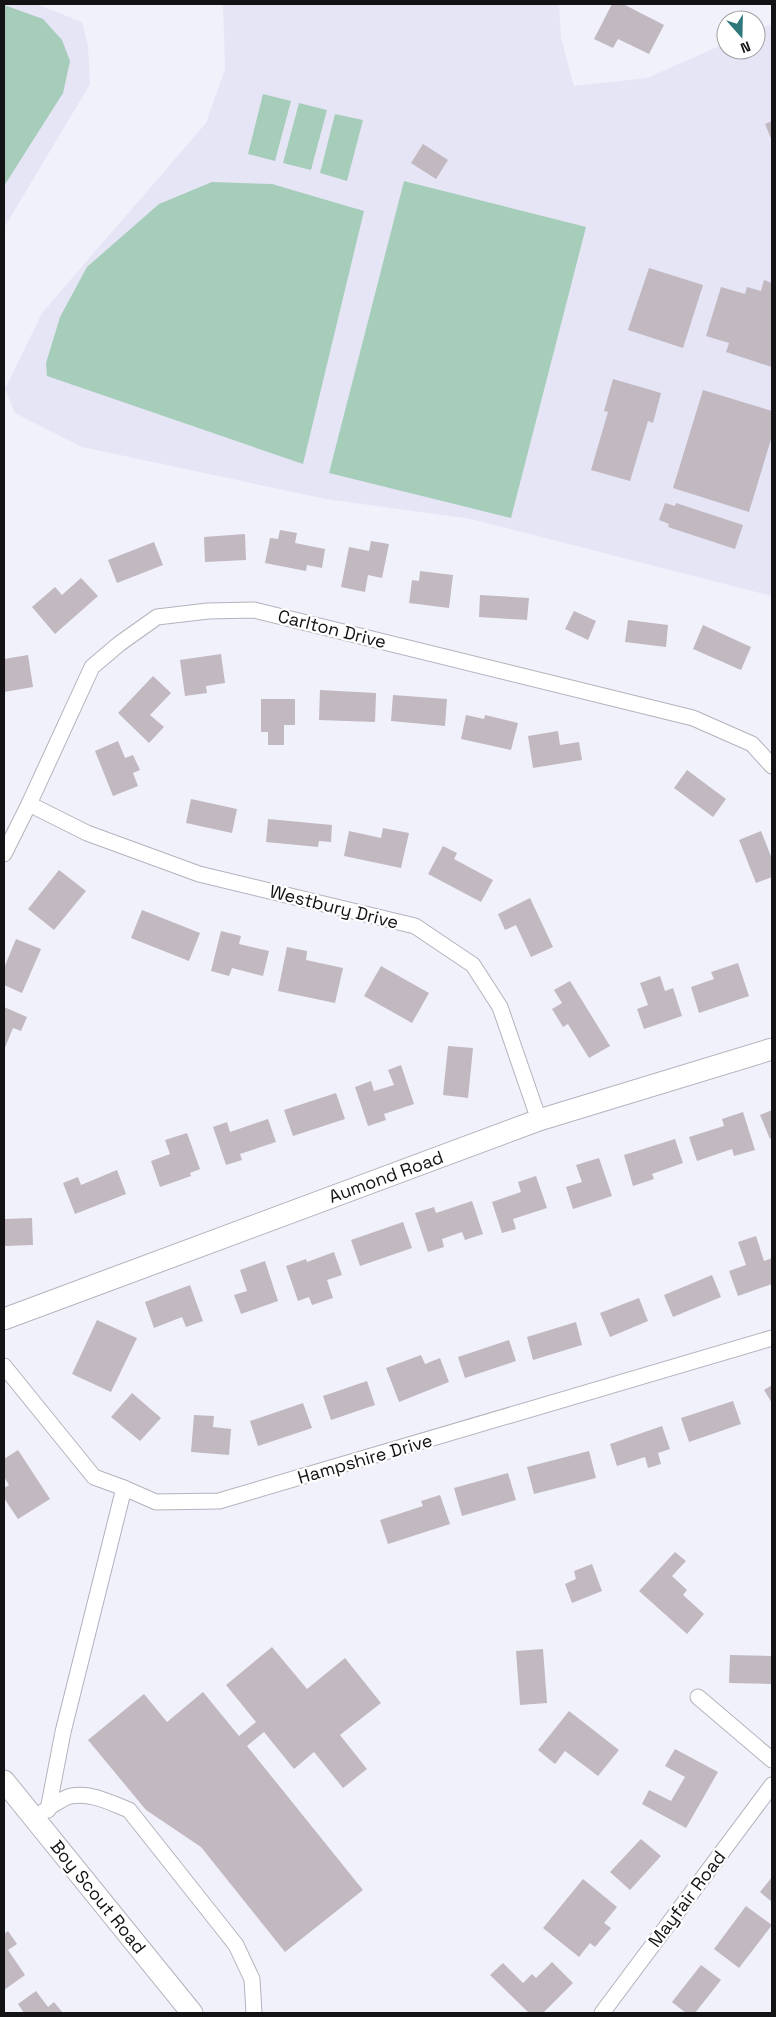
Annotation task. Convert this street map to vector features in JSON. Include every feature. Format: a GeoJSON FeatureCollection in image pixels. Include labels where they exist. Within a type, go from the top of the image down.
{"type":"FeatureCollection","features":[{"type":"Feature","properties":{"kind":"street","name":"Carlton Drive"},"geometry":{"type":"LineString","coordinates":[[4,854],[92,667],[157,616],[208,611],[254,610],[693,718],[752,744],[772,766]]}},
{"type":"Feature","properties":{"kind":"street","name":"Westbury Drive"},"geometry":{"type":"LineString","coordinates":[[29,804],[87,833],[199,874],[416,926],[473,965],[500,1007],[538,1120]]}},
{"type":"Feature","properties":{"kind":"street","name":"Aumond Road"},"geometry":{"type":"LineString","coordinates":[[4,1319],[538,1120],[772,1049]]}},
{"type":"Feature","properties":{"kind":"street","name":"Hampshire Drive"},"geometry":{"type":"LineString","coordinates":[[4,1366],[94,1477],[156,1502],[219,1501],[772,1338]]}},
{"type":"Feature","properties":{"kind":"street"},"geometry":{"type":"LineString","coordinates":[[41,1814],[124,1488]]}},
{"type":"Feature","properties":{"kind":"street"},"geometry":{"type":"LineString","coordinates":[[698,1697],[772,1760]]}},
{"type":"Feature","properties":{"kind":"street","name":"Boy Scout Road"},"geometry":{"type":"LineString","coordinates":[[4,1781],[41,1814],[192,2013]]}},
{"type":"Feature","properties":{"kind":"street","name":"Mayfair Road"},"geometry":{"type":"LineString","coordinates":[[602,2013],[772,1785]]}},
{"type":"Feature","properties":{"kind":"street"},"geometry":{"type":"LineString","coordinates":[[41,1814],[70,1796],[84,1795],[105,1800],[129,1810],[236,1945],[252,1979],[254,2013]]}},
{"type":"Feature","properties":{"kind":"shaded area"},"geometry":{"type":"Polygon","coordinates":[[[4,4],[36,4],[82,22],[88,46],[90,84],[4,228],[4,4]]]}},
{"type":"Feature","properties":{"kind":"shaded area"},"geometry":{"type":"Polygon","coordinates":[[[223,4],[559,4],[561,38],[574,86],[647,78],[716,47],[716,60],[766,60],[766,26],[772,24],[772,596],[471,519],[326,499],[82,447],[15,413],[5,389],[42,313],[206,123],[225,69],[223,4]]]}},
{"type":"Feature","properties":{"kind":"green space"},"geometry":{"type":"Polygon","coordinates":[[[4,5],[43,19],[62,40],[70,61],[63,93],[4,186],[4,5]]]}},
{"type":"Feature","properties":{"kind":"green space"},"geometry":{"type":"Polygon","coordinates":[[[263,94],[291,101],[275,161],[248,154],[263,94]]]}},
{"type":"Feature","properties":{"kind":"green space"},"geometry":{"type":"Polygon","coordinates":[[[299,103],[327,110],[311,170],[283,163],[299,103]]]}},
{"type":"Feature","properties":{"kind":"green space"},"geometry":{"type":"Polygon","coordinates":[[[335,114],[363,120],[347,181],[320,173],[335,114]]]}},
{"type":"Feature","properties":{"kind":"green space"},"geometry":{"type":"Polygon","coordinates":[[[404,181],[586,227],[511,518],[329,473],[404,181]]]}},
{"type":"Feature","properties":{"kind":"green space"},"geometry":{"type":"Polygon","coordinates":[[[212,182],[272,184],[364,211],[303,464],[47,376],[46,363],[60,317],[87,267],[159,204],[212,182]]]}},
{"type":"Feature","properties":{"kind":"building"},"geometry":{"type":"Polygon","coordinates":[[[612,4],[623,4],[664,25],[649,54],[618,39],[613,48],[594,39],[612,4]]]}},
{"type":"Feature","properties":{"kind":"building"},"geometry":{"type":"Polygon","coordinates":[[[772,121],[772,141],[765,124],[772,121]]]}},
{"type":"Feature","properties":{"kind":"building"},"geometry":{"type":"Polygon","coordinates":[[[423,144],[448,160],[436,179],[411,163],[423,144]]]}},
{"type":"Feature","properties":{"kind":"building"},"geometry":{"type":"Polygon","coordinates":[[[649,268],[703,285],[683,348],[628,330],[649,268]]]}},
{"type":"Feature","properties":{"kind":"building"},"geometry":{"type":"Polygon","coordinates":[[[764,280],[772,283],[772,367],[726,352],[729,343],[706,336],[721,287],[745,294],[747,287],[761,291],[764,280]]]}},
{"type":"Feature","properties":{"kind":"building"},"geometry":{"type":"Polygon","coordinates":[[[613,379],[661,393],[653,423],[648,421],[630,481],[591,470],[608,412],[604,411],[613,379]]]}},
{"type":"Feature","properties":{"kind":"building"},"geometry":{"type":"Polygon","coordinates":[[[703,390],[772,411],[772,436],[749,512],[673,488],[703,390]]]}},
{"type":"Feature","properties":{"kind":"building"},"geometry":{"type":"Polygon","coordinates":[[[665,503],[675,506],[676,503],[743,525],[735,549],[668,527],[669,524],[659,520],[665,503]]]}},
{"type":"Feature","properties":{"kind":"building"},"geometry":{"type":"Polygon","coordinates":[[[280,530],[297,533],[295,543],[325,549],[322,568],[307,565],[306,571],[265,563],[270,538],[278,539],[280,530]]]}},
{"type":"Feature","properties":{"kind":"building"},"geometry":{"type":"Polygon","coordinates":[[[245,534],[246,560],[205,562],[204,537],[245,534]]]}},
{"type":"Feature","properties":{"kind":"building"},"geometry":{"type":"Polygon","coordinates":[[[371,541],[389,544],[382,578],[368,575],[365,592],[341,587],[349,547],[369,551],[371,541]]]}},
{"type":"Feature","properties":{"kind":"building"},"geometry":{"type":"Polygon","coordinates":[[[154,542],[163,565],[117,583],[108,560],[154,542]]]}},
{"type":"Feature","properties":{"kind":"building"},"geometry":{"type":"Polygon","coordinates":[[[420,571],[453,575],[449,608],[409,603],[412,580],[419,581],[420,571]]]}},
{"type":"Feature","properties":{"kind":"building"},"geometry":{"type":"Polygon","coordinates":[[[81,578],[98,596],[55,634],[32,607],[55,587],[62,595],[81,578]]]}},
{"type":"Feature","properties":{"kind":"building"},"geometry":{"type":"Polygon","coordinates":[[[480,595],[529,598],[527,620],[479,617],[480,595]]]}},
{"type":"Feature","properties":{"kind":"building"},"geometry":{"type":"Polygon","coordinates":[[[574,611],[596,621],[588,640],[565,629],[574,611]]]}},
{"type":"Feature","properties":{"kind":"building"},"geometry":{"type":"Polygon","coordinates":[[[628,620],[668,625],[666,647],[625,642],[628,620]]]}},
{"type":"Feature","properties":{"kind":"building"},"geometry":{"type":"Polygon","coordinates":[[[703,625],[751,647],[741,670],[693,649],[703,625]]]}},
{"type":"Feature","properties":{"kind":"building"},"geometry":{"type":"Polygon","coordinates":[[[221,654],[225,683],[206,686],[207,693],[185,696],[180,660],[221,654]]]}},
{"type":"Feature","properties":{"kind":"building"},"geometry":{"type":"Polygon","coordinates":[[[28,655],[33,687],[4,692],[4,659],[28,655]]]}},
{"type":"Feature","properties":{"kind":"building"},"geometry":{"type":"Polygon","coordinates":[[[153,676],[171,693],[150,715],[164,727],[149,743],[118,713],[153,676]]]}},
{"type":"Feature","properties":{"kind":"building"},"geometry":{"type":"Polygon","coordinates":[[[320,690],[376,693],[375,722],[319,720],[320,690]]]}},
{"type":"Feature","properties":{"kind":"building"},"geometry":{"type":"Polygon","coordinates":[[[393,695],[447,699],[445,726],[391,721],[393,695]]]}},
{"type":"Feature","properties":{"kind":"building"},"geometry":{"type":"Polygon","coordinates":[[[261,699],[295,699],[295,725],[284,725],[284,745],[268,745],[268,732],[261,732],[261,699]]]}},
{"type":"Feature","properties":{"kind":"building"},"geometry":{"type":"Polygon","coordinates":[[[466,715],[484,719],[485,715],[518,723],[511,750],[461,739],[466,715]]]}},
{"type":"Feature","properties":{"kind":"building"},"geometry":{"type":"Polygon","coordinates":[[[558,731],[560,745],[579,742],[582,760],[533,768],[528,736],[558,731]]]}},
{"type":"Feature","properties":{"kind":"building"},"geometry":{"type":"Polygon","coordinates":[[[118,741],[125,758],[133,755],[140,770],[133,773],[138,786],[113,796],[95,751],[118,741]]]}},
{"type":"Feature","properties":{"kind":"building"},"geometry":{"type":"Polygon","coordinates":[[[687,770],[726,799],[713,817],[674,788],[687,770]]]}},
{"type":"Feature","properties":{"kind":"building"},"geometry":{"type":"Polygon","coordinates":[[[191,799],[237,809],[232,833],[186,823],[191,799]]]}},
{"type":"Feature","properties":{"kind":"building"},"geometry":{"type":"Polygon","coordinates":[[[268,819],[332,825],[331,842],[319,841],[318,847],[266,842],[268,819]]]}},
{"type":"Feature","properties":{"kind":"building"},"geometry":{"type":"Polygon","coordinates":[[[383,828],[409,833],[401,868],[344,856],[349,831],[381,838],[383,828]]]}},
{"type":"Feature","properties":{"kind":"building"},"geometry":{"type":"Polygon","coordinates":[[[761,831],[772,859],[772,877],[756,883],[739,840],[761,831]]]}},
{"type":"Feature","properties":{"kind":"building"},"geometry":{"type":"Polygon","coordinates":[[[443,846],[457,853],[454,859],[493,880],[481,902],[428,874],[443,846]]]}},
{"type":"Feature","properties":{"kind":"building"},"geometry":{"type":"Polygon","coordinates":[[[59,870],[86,891],[54,930],[28,909],[59,870]]]}},
{"type":"Feature","properties":{"kind":"building"},"geometry":{"type":"Polygon","coordinates":[[[530,898],[553,947],[531,957],[516,925],[505,930],[498,914],[530,898]]]}},
{"type":"Feature","properties":{"kind":"building"},"geometry":{"type":"Polygon","coordinates":[[[142,910],[200,933],[189,961],[131,938],[142,910]]]}},
{"type":"Feature","properties":{"kind":"building"},"geometry":{"type":"Polygon","coordinates":[[[221,931],[241,936],[239,944],[269,951],[263,976],[232,968],[229,976],[211,971],[221,931]]]}},
{"type":"Feature","properties":{"kind":"building"},"geometry":{"type":"Polygon","coordinates":[[[16,939],[41,949],[22,993],[4,985],[4,968],[16,939]]]}},
{"type":"Feature","properties":{"kind":"building"},"geometry":{"type":"Polygon","coordinates":[[[287,947],[307,951],[306,960],[343,968],[335,1003],[278,991],[287,947]]]}},
{"type":"Feature","properties":{"kind":"building"},"geometry":{"type":"Polygon","coordinates":[[[738,963],[749,996],[699,1013],[691,987],[714,979],[711,972],[738,963]]]}},
{"type":"Feature","properties":{"kind":"building"},"geometry":{"type":"Polygon","coordinates":[[[381,966],[429,993],[412,1023],[364,996],[381,966]]]}},
{"type":"Feature","properties":{"kind":"building"},"geometry":{"type":"Polygon","coordinates":[[[660,976],[665,991],[673,988],[682,1016],[644,1029],[637,1009],[648,1005],[640,983],[660,976]]]}},
{"type":"Feature","properties":{"kind":"building"},"geometry":{"type":"Polygon","coordinates":[[[570,981],[610,1046],[589,1058],[568,1024],[563,1027],[552,1009],[562,1003],[554,990],[570,981]]]}},
{"type":"Feature","properties":{"kind":"building"},"geometry":{"type":"Polygon","coordinates":[[[4,1007],[27,1017],[21,1031],[13,1028],[4,1050],[4,1007]]]}},
{"type":"Feature","properties":{"kind":"building"},"geometry":{"type":"Polygon","coordinates":[[[448,1046],[473,1048],[468,1098],[443,1095],[448,1046]]]}},
{"type":"Feature","properties":{"kind":"building"},"geometry":{"type":"Polygon","coordinates":[[[401,1065],[414,1104],[384,1114],[386,1120],[368,1126],[355,1087],[371,1081],[374,1091],[394,1085],[388,1070],[401,1065]]]}},
{"type":"Feature","properties":{"kind":"building"},"geometry":{"type":"Polygon","coordinates":[[[336,1093],[345,1119],[293,1136],[284,1110],[336,1093]]]}},
{"type":"Feature","properties":{"kind":"building"},"geometry":{"type":"Polygon","coordinates":[[[772,1110],[772,1138],[770,1139],[760,1115],[772,1110]]]}},
{"type":"Feature","properties":{"kind":"building"},"geometry":{"type":"Polygon","coordinates":[[[743,1112],[755,1150],[734,1156],[732,1149],[697,1161],[689,1137],[724,1126],[722,1119],[743,1112]]]}},
{"type":"Feature","properties":{"kind":"building"},"geometry":{"type":"Polygon","coordinates":[[[268,1119],[276,1142],[240,1154],[242,1160],[226,1165],[213,1127],[227,1122],[230,1132],[268,1119]]]}},
{"type":"Feature","properties":{"kind":"building"},"geometry":{"type":"Polygon","coordinates":[[[187,1133],[200,1169],[190,1173],[191,1176],[160,1187],[151,1161],[170,1154],[165,1140],[187,1133]]]}},
{"type":"Feature","properties":{"kind":"building"},"geometry":{"type":"Polygon","coordinates":[[[675,1139],[683,1163],[652,1174],[654,1179],[633,1186],[624,1155],[675,1139]]]}},
{"type":"Feature","properties":{"kind":"building"},"geometry":{"type":"Polygon","coordinates":[[[599,1158],[612,1196],[573,1209],[566,1187],[582,1182],[576,1165],[599,1158]]]}},
{"type":"Feature","properties":{"kind":"building"},"geometry":{"type":"Polygon","coordinates":[[[117,1170],[126,1194],[75,1214],[63,1183],[78,1177],[81,1185],[117,1170]]]}},
{"type":"Feature","properties":{"kind":"building"},"geometry":{"type":"Polygon","coordinates":[[[536,1176],[547,1208],[513,1219],[516,1229],[502,1233],[492,1202],[521,1192],[518,1182],[536,1176]]]}},
{"type":"Feature","properties":{"kind":"building"},"geometry":{"type":"Polygon","coordinates":[[[472,1201],[483,1234],[465,1240],[462,1232],[442,1239],[444,1247],[428,1252],[415,1213],[434,1207],[436,1213],[472,1201]]]}},
{"type":"Feature","properties":{"kind":"building"},"geometry":{"type":"Polygon","coordinates":[[[32,1218],[33,1245],[4,1246],[4,1219],[32,1218]]]}},
{"type":"Feature","properties":{"kind":"building"},"geometry":{"type":"Polygon","coordinates":[[[403,1222],[412,1248],[360,1266],[351,1240],[403,1222]]]}},
{"type":"Feature","properties":{"kind":"building"},"geometry":{"type":"Polygon","coordinates":[[[756,1236],[764,1261],[772,1258],[772,1284],[738,1296],[729,1271],[746,1265],[738,1242],[756,1236]]]}},
{"type":"Feature","properties":{"kind":"building"},"geometry":{"type":"Polygon","coordinates":[[[334,1252],[342,1275],[327,1280],[333,1298],[312,1305],[309,1297],[298,1301],[286,1266],[306,1259],[307,1262],[334,1252]]]}},
{"type":"Feature","properties":{"kind":"building"},"geometry":{"type":"Polygon","coordinates":[[[265,1261],[278,1301],[241,1314],[234,1295],[247,1291],[240,1270],[265,1261]]]}},
{"type":"Feature","properties":{"kind":"building"},"geometry":{"type":"Polygon","coordinates":[[[712,1275],[721,1297],[673,1317],[664,1295],[712,1275]]]}},
{"type":"Feature","properties":{"kind":"building"},"geometry":{"type":"Polygon","coordinates":[[[190,1285],[203,1321],[186,1327],[182,1317],[154,1328],[145,1302],[190,1285]]]}},
{"type":"Feature","properties":{"kind":"building"},"geometry":{"type":"Polygon","coordinates":[[[639,1298],[648,1321],[610,1337],[600,1313],[639,1298]]]}},
{"type":"Feature","properties":{"kind":"building"},"geometry":{"type":"Polygon","coordinates":[[[97,1320],[137,1338],[111,1392],[72,1374],[97,1320]]]}},
{"type":"Feature","properties":{"kind":"building"},"geometry":{"type":"Polygon","coordinates":[[[576,1322],[582,1345],[533,1360],[527,1337],[576,1322]]]}},
{"type":"Feature","properties":{"kind":"building"},"geometry":{"type":"Polygon","coordinates":[[[509,1340],[516,1361],[465,1378],[458,1357],[509,1340]]]}},
{"type":"Feature","properties":{"kind":"building"},"geometry":{"type":"Polygon","coordinates":[[[421,1355],[425,1364],[440,1358],[449,1382],[399,1402],[386,1368],[421,1355]]]}},
{"type":"Feature","properties":{"kind":"building"},"geometry":{"type":"Polygon","coordinates":[[[367,1381],[375,1405],[331,1420],[323,1396],[367,1381]]]}},
{"type":"Feature","properties":{"kind":"building"},"geometry":{"type":"Polygon","coordinates":[[[772,1385],[772,1403],[764,1390],[772,1385]]]}},
{"type":"Feature","properties":{"kind":"building"},"geometry":{"type":"Polygon","coordinates":[[[132,1393],[161,1418],[140,1441],[111,1417],[132,1393]]]}},
{"type":"Feature","properties":{"kind":"building"},"geometry":{"type":"Polygon","coordinates":[[[733,1401],[741,1424],[689,1442],[681,1418],[733,1401]]]}},
{"type":"Feature","properties":{"kind":"building"},"geometry":{"type":"Polygon","coordinates":[[[303,1403],[312,1428],[258,1446],[250,1421],[303,1403]]]}},
{"type":"Feature","properties":{"kind":"building"},"geometry":{"type":"Polygon","coordinates":[[[194,1415],[214,1416],[213,1427],[231,1429],[229,1455],[191,1452],[194,1415]]]}},
{"type":"Feature","properties":{"kind":"building"},"geometry":{"type":"Polygon","coordinates":[[[662,1426],[670,1449],[658,1453],[661,1464],[648,1468],[645,1457],[617,1466],[610,1444],[662,1426]]]}},
{"type":"Feature","properties":{"kind":"building"},"geometry":{"type":"Polygon","coordinates":[[[18,1450],[50,1499],[18,1519],[4,1498],[4,1488],[9,1485],[4,1477],[4,1459],[18,1450]]]}},
{"type":"Feature","properties":{"kind":"building"},"geometry":{"type":"Polygon","coordinates":[[[589,1451],[596,1478],[534,1494],[527,1467],[589,1451]]]}},
{"type":"Feature","properties":{"kind":"building"},"geometry":{"type":"Polygon","coordinates":[[[508,1473],[516,1500],[462,1516],[454,1488],[508,1473]]]}},
{"type":"Feature","properties":{"kind":"building"},"geometry":{"type":"Polygon","coordinates":[[[440,1495],[450,1524],[388,1544],[380,1520],[423,1506],[421,1501],[440,1495]]]}},
{"type":"Feature","properties":{"kind":"building"},"geometry":{"type":"Polygon","coordinates":[[[675,1552],[686,1561],[672,1576],[687,1590],[683,1595],[704,1614],[687,1634],[639,1591],[675,1552]]]}},
{"type":"Feature","properties":{"kind":"building"},"geometry":{"type":"Polygon","coordinates":[[[592,1564],[602,1591],[572,1603],[565,1584],[576,1579],[574,1571],[592,1564]]]}},
{"type":"Feature","properties":{"kind":"building"},"geometry":{"type":"Polygon","coordinates":[[[272,1647],[307,1689],[345,1658],[381,1703],[340,1735],[367,1769],[343,1788],[314,1752],[294,1769],[264,1732],[247,1746],[363,1890],[285,1952],[201,1847],[146,1810],[88,1740],[144,1694],[167,1722],[203,1692],[239,1736],[256,1722],[226,1685],[272,1647]]]}},
{"type":"Feature","properties":{"kind":"building"},"geometry":{"type":"Polygon","coordinates":[[[543,1649],[547,1703],[520,1705],[516,1651],[543,1649]]]}},
{"type":"Feature","properties":{"kind":"building"},"geometry":{"type":"Polygon","coordinates":[[[730,1655],[772,1656],[772,1684],[729,1683],[730,1655]]]}},
{"type":"Feature","properties":{"kind":"building"},"geometry":{"type":"Polygon","coordinates":[[[569,1711],[619,1750],[598,1776],[565,1751],[555,1764],[538,1750],[569,1711]]]}},
{"type":"Feature","properties":{"kind":"building"},"geometry":{"type":"Polygon","coordinates":[[[675,1749],[718,1772],[686,1828],[642,1804],[649,1790],[671,1801],[685,1777],[665,1766],[675,1749]]]}},
{"type":"Feature","properties":{"kind":"building"},"geometry":{"type":"Polygon","coordinates":[[[641,1839],[661,1856],[630,1890],[610,1872],[641,1839]]]}},
{"type":"Feature","properties":{"kind":"building"},"geometry":{"type":"Polygon","coordinates":[[[772,1877],[772,1902],[760,1892],[772,1877]]]}},
{"type":"Feature","properties":{"kind":"building"},"geometry":{"type":"Polygon","coordinates":[[[583,1879],[617,1907],[604,1923],[611,1928],[595,1947],[590,1943],[579,1957],[543,1928],[583,1879]]]}},
{"type":"Feature","properties":{"kind":"building"},"geometry":{"type":"Polygon","coordinates":[[[746,1906],[772,1925],[739,1968],[714,1949],[746,1906]]]}},
{"type":"Feature","properties":{"kind":"building"},"geometry":{"type":"Polygon","coordinates":[[[8,1931],[17,1944],[8,1950],[25,1975],[4,1990],[4,1934],[8,1931]]]}},
{"type":"Feature","properties":{"kind":"building"},"geometry":{"type":"Polygon","coordinates":[[[552,1962],[573,1983],[543,2013],[529,2013],[490,1975],[503,1963],[523,1983],[532,1974],[536,1978],[552,1962]]]}},
{"type":"Feature","properties":{"kind":"building"},"geometry":{"type":"Polygon","coordinates":[[[701,1965],[721,1980],[695,2013],[686,2013],[672,2002],[701,1965]]]}},
{"type":"Feature","properties":{"kind":"building"},"geometry":{"type":"Polygon","coordinates":[[[36,1991],[48,2007],[54,2002],[63,2013],[24,2013],[18,2004],[36,1991]]]}}]}
